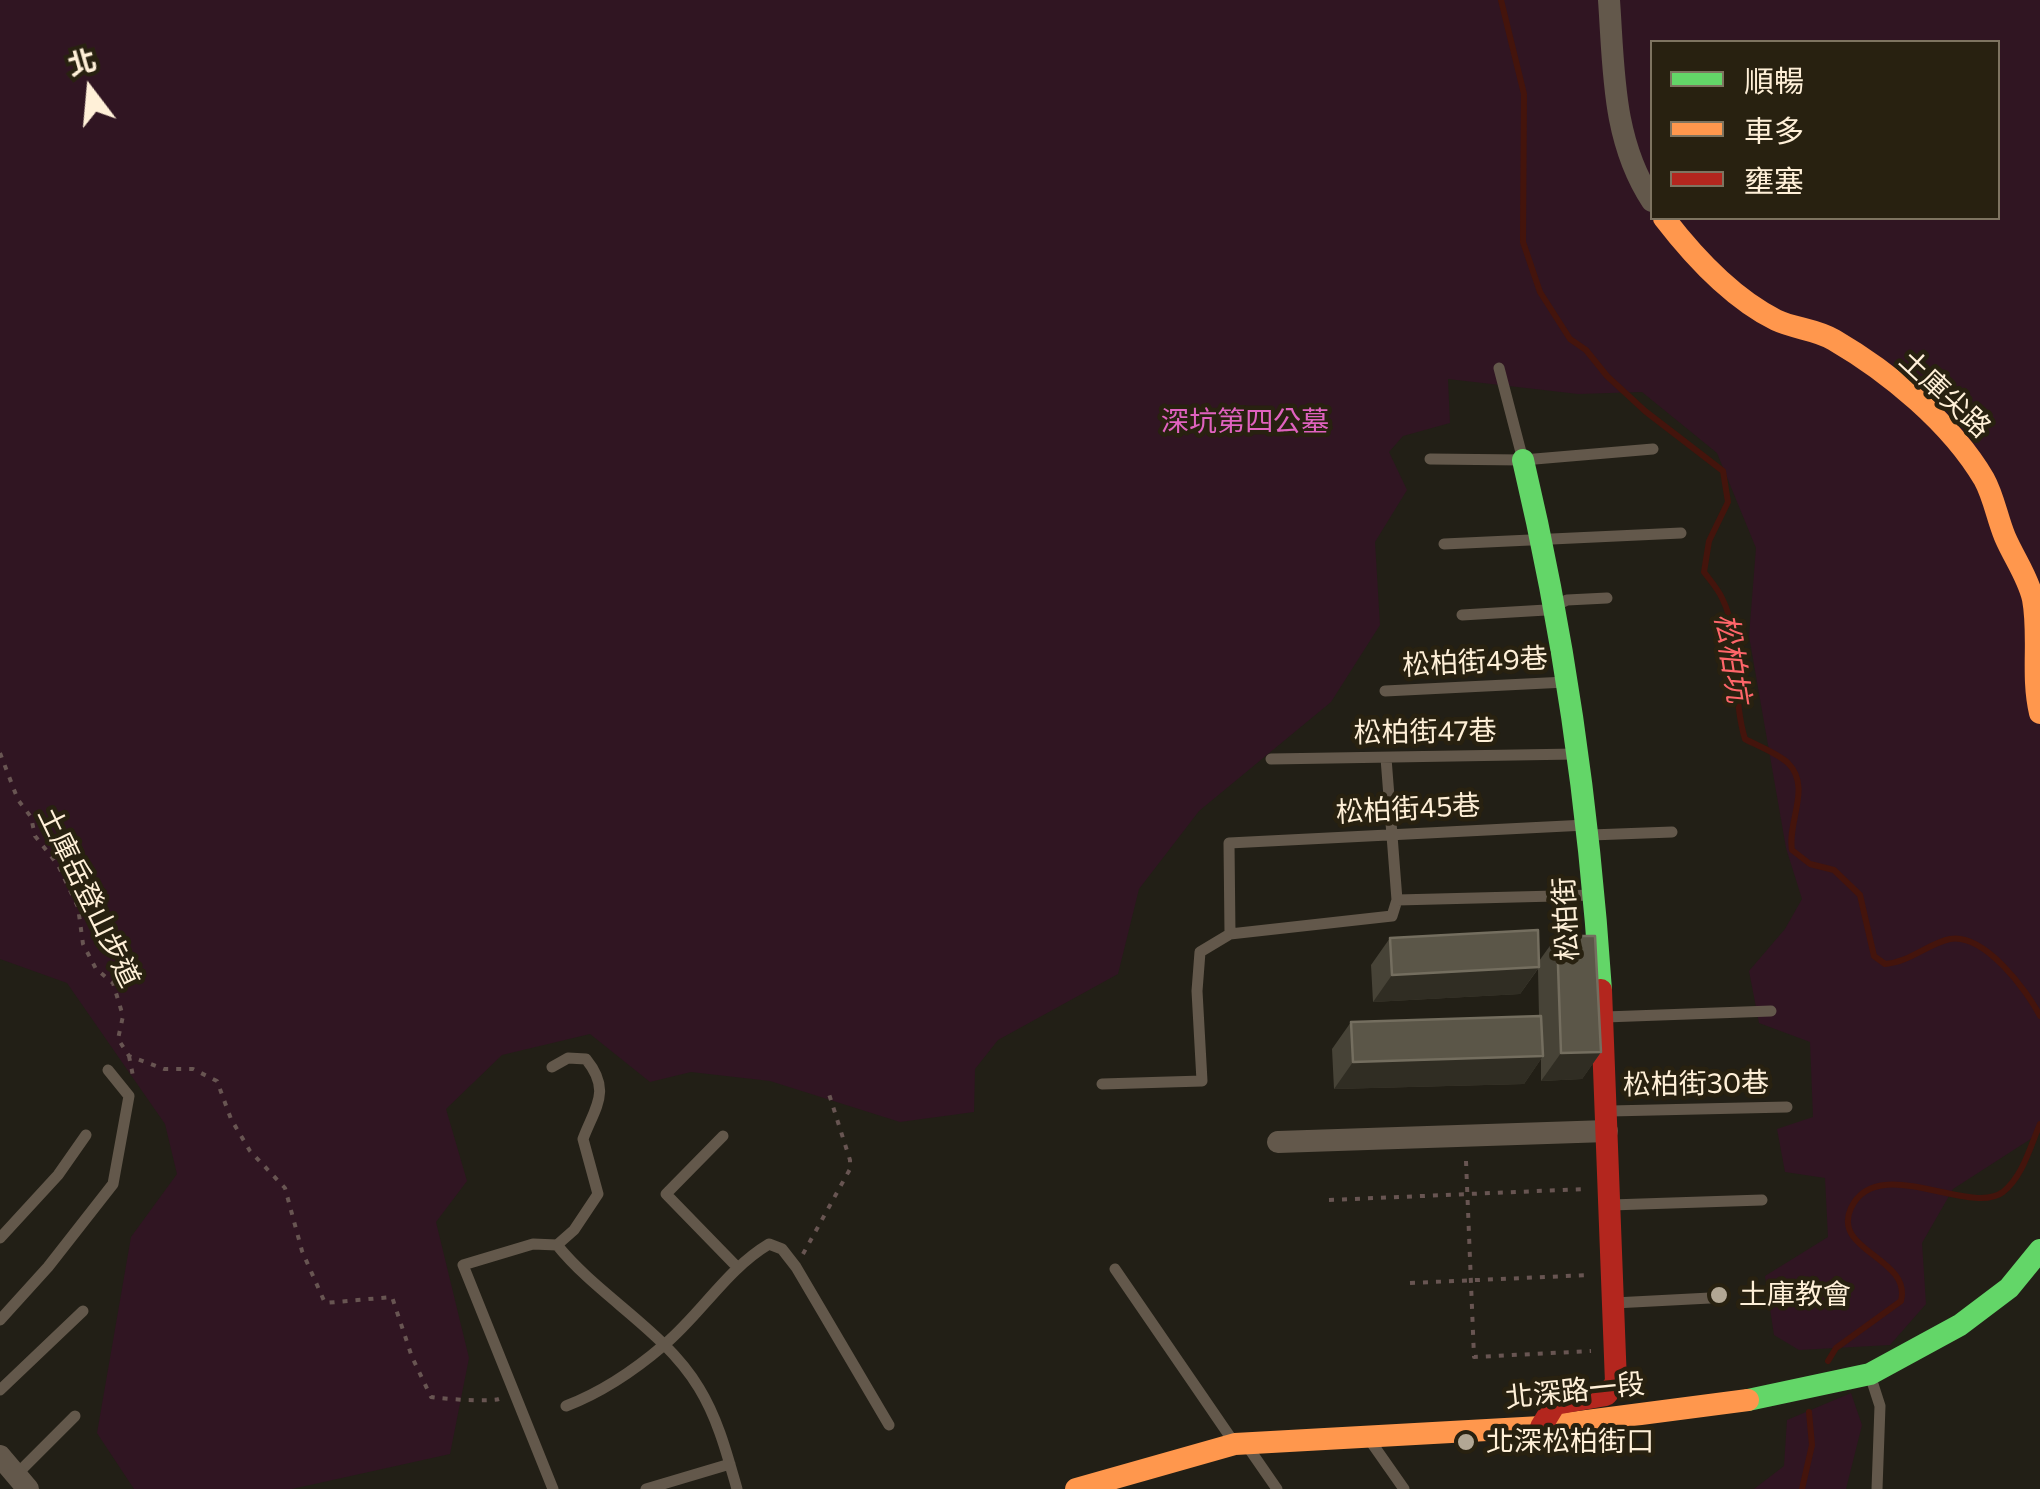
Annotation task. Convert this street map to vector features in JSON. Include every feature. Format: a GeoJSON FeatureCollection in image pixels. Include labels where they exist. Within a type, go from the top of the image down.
{"type":"FeatureCollection","features":[{"type":"Feature","properties":{"kind":"street"},"geometry":{"type":"LineString","coordinates":[[1609,0],[1621,133],[1650,198]]}},
{"type":"Feature","properties":{"kind":"street","name":"土庫尖路"},"geometry":{"type":"LineString","coordinates":[[1666,220],[1703,265],[1777,320],[1827,335],[1867,363],[1922,409],[1974,462],[2029,582],[2035,611],[2032,687],[2040,713]]}},
{"type":"Feature","properties":{"kind":"street","name":"松柏街"},"geometry":{"type":"LineString","coordinates":[[1523,460],[1558,605],[1590,830],[1616,1383],[1606,1395],[1555,1404],[1542,1426]]}},
{"type":"Feature","properties":{"kind":"street"},"geometry":{"type":"LineString","coordinates":[[1278,1142],[1606,1121]]}},
{"type":"Feature","properties":{"kind":"street","name":"北深路一段"},"geometry":{"type":"LineString","coordinates":[[1076,1489],[1240,1444],[1542,1426],[1718,1406],[1840,1383],[1870,1374],[1960,1324],[2009,1288],[2040,1250]]}},
{"type":"Feature","properties":{"kind":"street"},"geometry":{"type":"LineString","coordinates":[[0,1456],[23,1482]]}},
{"type":"Feature","properties":{"kind":"lane","name":"松柏街"},"geometry":{"type":"LineString","coordinates":[[1498,368],[1523,460]]}},
{"type":"Feature","properties":{"kind":"lane"},"geometry":{"type":"LineString","coordinates":[[1430,459],[1523,460],[1653,449]]}},
{"type":"Feature","properties":{"kind":"lane"},"geometry":{"type":"LineString","coordinates":[[1444,544],[1681,534]]}},
{"type":"Feature","properties":{"kind":"lane"},"geometry":{"type":"LineString","coordinates":[[1462,615],[1546,610],[1567,600],[1607,598]]}},
{"type":"Feature","properties":{"kind":"lane","name":"松柏街49巷"},"geometry":{"type":"LineString","coordinates":[[1386,691],[1568,682]]}},
{"type":"Feature","properties":{"kind":"lane","name":"松柏街47巷"},"geometry":{"type":"LineString","coordinates":[[1271,759],[1580,754]]}},
{"type":"Feature","properties":{"kind":"lane"},"geometry":{"type":"LineString","coordinates":[[1102,1084],[1202,1081],[1197,991],[1200,952],[1230,934],[1392,916],[1396,900],[1386,758]]}},
{"type":"Feature","properties":{"kind":"lane","name":"松柏街45巷"},"geometry":{"type":"LineString","coordinates":[[1230,934],[1230,844],[1392,834],[1672,832]]}},
{"type":"Feature","properties":{"kind":"lane"},"geometry":{"type":"LineString","coordinates":[[1396,900],[1595,895]]}},
{"type":"Feature","properties":{"kind":"lane"},"geometry":{"type":"LineString","coordinates":[[1601,1017],[1770,1011]]}},
{"type":"Feature","properties":{"kind":"lane"},"geometry":{"type":"LineString","coordinates":[[552,1068],[568,1058],[586,1059],[595,1070],[601,1104],[583,1139],[598,1194],[574,1230],[557,1245],[534,1244],[463,1266],[553,1489]]}},
{"type":"Feature","properties":{"kind":"lane"},"geometry":{"type":"LineString","coordinates":[[0,1320],[48,1267],[113,1184],[129,1096],[108,1070]]}},
{"type":"Feature","properties":{"kind":"lane","name":"松柏街30巷"},"geometry":{"type":"LineString","coordinates":[[1606,1121],[1788,1107]]}},
{"type":"Feature","properties":{"kind":"lane"},"geometry":{"type":"LineString","coordinates":[[0,1238],[58,1175],[86,1136]]}},
{"type":"Feature","properties":{"kind":"lane"},"geometry":{"type":"LineString","coordinates":[[723,1136],[666,1194],[738,1268]]}},
{"type":"Feature","properties":{"kind":"lane"},"geometry":{"type":"LineString","coordinates":[[1610,1196],[1762,1200]]}},
{"type":"Feature","properties":{"kind":"lane"},"geometry":{"type":"LineString","coordinates":[[566,1406],[590,1397],[664,1346],[738,1268],[769,1244],[782,1248],[796,1266],[889,1425]]}},
{"type":"Feature","properties":{"kind":"lane"},"geometry":{"type":"LineString","coordinates":[[557,1245],[575,1268],[664,1346],[698,1385],[718,1426],[737,1489]]}},
{"type":"Feature","properties":{"kind":"lane"},"geometry":{"type":"LineString","coordinates":[[1115,1269],[1240,1444],[1277,1489]]}},
{"type":"Feature","properties":{"kind":"lane"},"geometry":{"type":"LineString","coordinates":[[1614,1303],[1710,1298]]}},
{"type":"Feature","properties":{"kind":"lane"},"geometry":{"type":"LineString","coordinates":[[0,1390],[84,1311]]}},
{"type":"Feature","properties":{"kind":"lane"},"geometry":{"type":"LineString","coordinates":[[1870,1374],[1880,1406],[1877,1489]]}},
{"type":"Feature","properties":{"kind":"lane"},"geometry":{"type":"LineString","coordinates":[[23,1482],[75,1416]]}},
{"type":"Feature","properties":{"kind":"lane"},"geometry":{"type":"LineString","coordinates":[[1366,1435],[1404,1489]]}},
{"type":"Feature","properties":{"kind":"lane"},"geometry":{"type":"LineString","coordinates":[[646,1489],[730,1464]]}},
{"type":"Feature","properties":{"kind":"path","name":"土庫岳登山步道"},"geometry":{"type":"LineString","coordinates":[[0,753],[18,800],[31,817],[35,836],[58,865],[78,907],[84,944],[96,969],[113,983],[123,1016],[118,1039],[128,1056],[164,1070],[193,1069],[217,1081],[231,1119],[250,1151],[286,1188],[302,1250],[325,1303],[392,1298],[430,1397],[489,1402],[513,1394]]}},
{"type":"Feature","properties":{"kind":"path"},"geometry":{"type":"LineString","coordinates":[[796,1266],[850,1169],[829,1094]]}},
{"type":"Feature","properties":{"kind":"path"},"geometry":{"type":"LineString","coordinates":[[1466,1162],[1474,1356],[1615,1350]]}},
{"type":"Feature","properties":{"kind":"path"},"geometry":{"type":"LineString","coordinates":[[1330,1200],[1468,1194],[1610,1196]]}},
{"type":"Feature","properties":{"kind":"path"},"geometry":{"type":"LineString","coordinates":[[1410,1283],[1613,1274]]}},
{"type":"Feature","properties":{"kind":"green space","name":"深坑第四公墓"},"geometry":{"type":"Polygon","coordinates":[[[0,0],[2040,0],[2040,1133],[1953,1189],[1922,1243],[1926,1304],[1890,1345],[1799,1350],[1774,1335],[1765,1276],[1828,1237],[1825,1178],[1785,1172],[1777,1129],[1813,1117],[1810,1042],[1759,1023],[1749,971],[1785,929],[1802,899],[1786,848],[1749,636],[1756,548],[1717,453],[1642,392],[1578,394],[1448,379],[1450,423],[1403,436],[1389,452],[1407,490],[1375,542],[1380,625],[1331,702],[1199,811],[1139,889],[1118,974],[998,1040],[975,1069],[974,1112],[900,1122],[770,1081],[691,1072],[650,1082],[590,1034],[502,1055],[446,1109],[467,1181],[436,1222],[469,1358],[450,1454],[292,1489],[134,1489],[97,1433],[131,1237],[177,1174],[165,1124],[67,983],[0,959],[0,0]]]}},
{"type":"Feature","properties":{"kind":"green space"},"geometry":{"type":"Polygon","coordinates":[[[1851,1393],[1862,1425],[1846,1489],[1754,1489],[1784,1466],[1787,1420],[1851,1393]]]}},
{"type":"Feature","properties":{"kind":"building"},"geometry":{"type":"Polygon","coordinates":[[[1538,930],[1539,967],[1392,975],[1390,938],[1538,930]]]}},
{"type":"Feature","properties":{"kind":"building"},"geometry":{"type":"Polygon","coordinates":[[[1557,936],[1595,936],[1601,1052],[1561,1053],[1557,936]]]}},
{"type":"Feature","properties":{"kind":"building"},"geometry":{"type":"Polygon","coordinates":[[[1541,1016],[1543,1056],[1353,1062],[1351,1022],[1541,1016]]]}},
{"type":"Feature","properties":{"kind":"waterway","name":"松柏坑"},"geometry":{"type":"LineString","coordinates":[[1501,0],[1524,94],[1523,242],[1540,292],[1570,339],[1586,350],[1607,376],[1645,411],[1723,471],[1728,502],[1709,541],[1704,572],[1728,613],[1745,739],[1784,759],[1795,772],[1798,794],[1792,850],[1810,864],[1834,870],[1860,895],[1874,956],[1885,964],[1942,941],[1963,940],[1977,945],[2003,966],[2040,1016]]}},
{"type":"Feature","properties":{"kind":"waterway","name":"松柏坑"},"geometry":{"type":"LineString","coordinates":[[1828,1361],[1836,1348],[1901,1301],[1901,1286],[1895,1274],[1852,1235],[1848,1223],[1851,1208],[1864,1192],[1881,1185],[1902,1185],[1988,1198],[2003,1192],[2021,1170],[2040,1124]]}},
{"type":"Feature","properties":{"kind":"waterway","name":"松柏坑"},"geometry":{"type":"LineString","coordinates":[[1802,1489],[1812,1445],[1809,1412]]}},
{"type":"Feature","properties":{"kind":"traffic: fast"},"geometry":{"type":"LineString","coordinates":[[1523,460],[1573,724],[1590,856],[1601,990]]}},
{"type":"Feature","properties":{"kind":"traffic: fast"},"geometry":{"type":"LineString","coordinates":[[1748,1400],[1870,1374],[1960,1325],[2009,1288],[2040,1250]]}},
{"type":"Feature","properties":{"kind":"traffic: slow"},"geometry":{"type":"LineString","coordinates":[[1666,220],[1701,262],[1744,300],[1776,320],[1827,336],[1876,367],[1937,419],[1970,458],[1987,486],[2033,599],[2040,713]]}},
{"type":"Feature","properties":{"kind":"traffic: slow"},"geometry":{"type":"LineString","coordinates":[[1076,1489],[1235,1444],[1541,1427],[1748,1400]]}},
{"type":"Feature","properties":{"kind":"traffic: jam"},"geometry":{"type":"LineString","coordinates":[[1541,1427],[1555,1404],[1606,1395],[1616,1383],[1601,990]]}},
{"type":"Feature","properties":{"kind":"place","name":"土庫教會"},"geometry":{"type":"Point","coordinates":[1719,1295]}},
{"type":"Feature","properties":{"kind":"place","name":"北深松柏街口"},"geometry":{"type":"Point","coordinates":[1466,1442]}}]}
